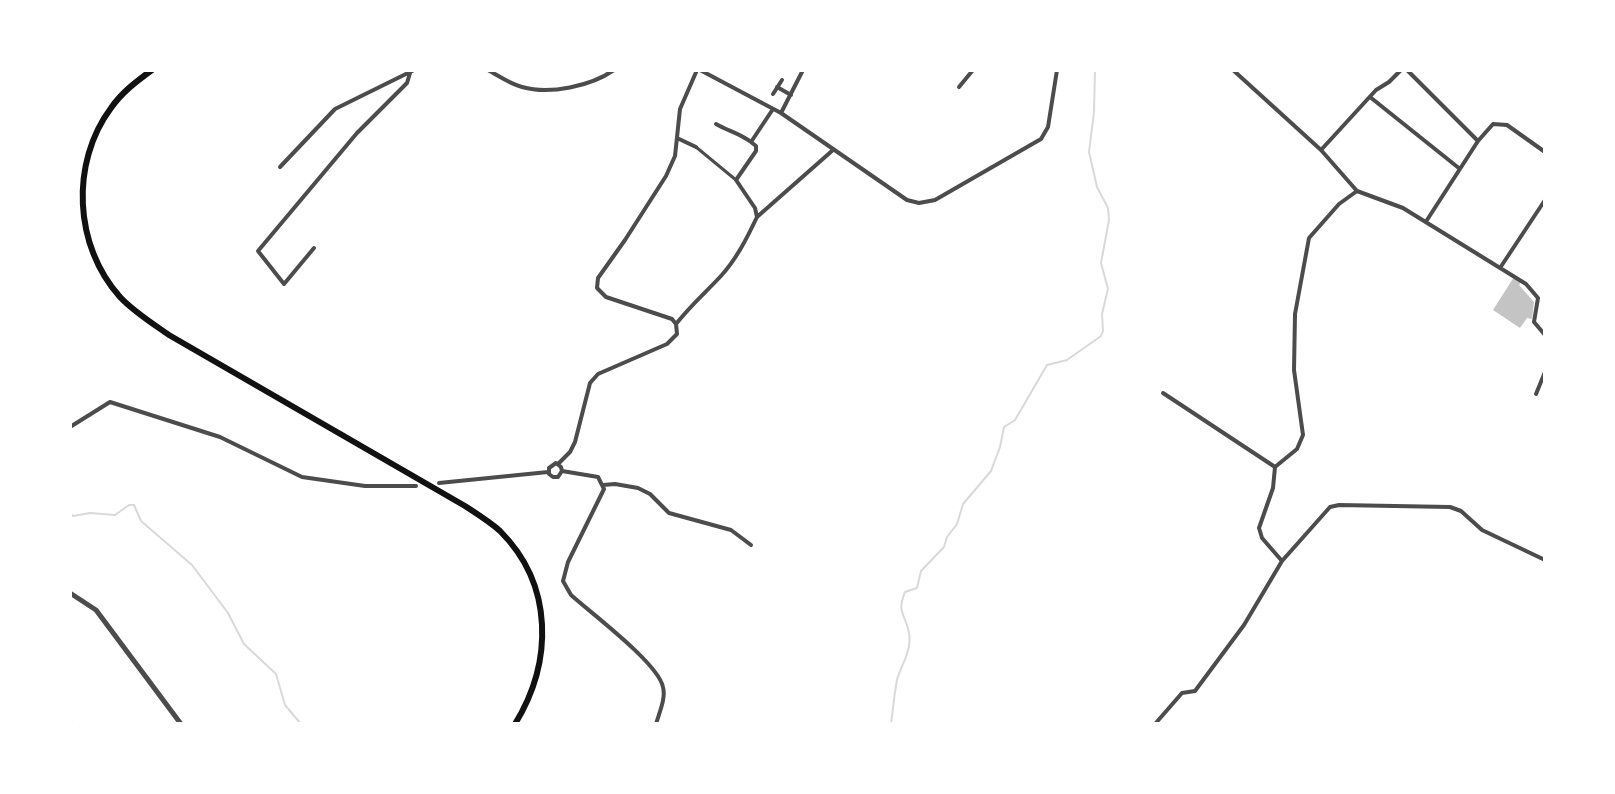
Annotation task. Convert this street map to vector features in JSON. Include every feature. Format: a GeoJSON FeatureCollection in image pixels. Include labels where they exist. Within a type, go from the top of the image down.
{"type":"FeatureCollection","features":[{"type":"Feature","properties":{"kind":"main road"},"geometry":{"type":"LineString","coordinates":[[152,70],[130,86],[111,108],[96,133],[87,158],[82,188],[84,220],[91,249],[104,274],[120,296],[169,335],[465,506],[498,529],[524,562],[539,601],[544,635],[541,667],[530,700],[515,724]]}},
{"type":"Feature","properties":{"kind":"street"},"geometry":{"type":"LineString","coordinates":[[488,70],[519,87],[532,89],[583,84],[598,80],[614,70]]}},
{"type":"Feature","properties":{"kind":"street"},"geometry":{"type":"LineString","coordinates":[[548,472],[551,465],[558,464],[570,452],[590,383],[598,374],[667,344],[677,334],[672,319],[606,297],[597,288],[598,278],[666,176],[675,156],[680,109],[698,70],[781,113],[907,200],[919,203],[935,200],[1041,139],[1048,127],[1057,70]]}},
{"type":"Feature","properties":{"kind":"street"},"geometry":{"type":"LineString","coordinates":[[781,113],[803,70]]}},
{"type":"Feature","properties":{"kind":"street"},"geometry":{"type":"LineString","coordinates":[[959,87],[973,70]]}},
{"type":"Feature","properties":{"kind":"street"},"geometry":{"type":"LineString","coordinates":[[1233,70],[1321,150],[1357,191],[1403,208],[1427,221],[1526,284],[1536,294],[1538,303],[1534,322],[1545,335]]}},
{"type":"Feature","properties":{"kind":"street"},"geometry":{"type":"LineString","coordinates":[[1321,150],[1370,97],[1404,70],[1478,141]]}},
{"type":"Feature","properties":{"kind":"street"},"geometry":{"type":"LineString","coordinates":[[280,167],[335,109],[412,71]]}},
{"type":"Feature","properties":{"kind":"street"},"geometry":{"type":"LineString","coordinates":[[314,248],[284,284],[258,251],[357,133],[407,83],[412,71]]}},
{"type":"Feature","properties":{"kind":"street"},"geometry":{"type":"LineString","coordinates":[[773,94],[782,80]]}},
{"type":"Feature","properties":{"kind":"street"},"geometry":{"type":"LineString","coordinates":[[777,87],[791,95]]}},
{"type":"Feature","properties":{"kind":"street"},"geometry":{"type":"LineString","coordinates":[[1370,97],[1460,169]]}},
{"type":"Feature","properties":{"kind":"street"},"geometry":{"type":"LineString","coordinates":[[751,142],[773,109]]}},
{"type":"Feature","properties":{"kind":"street"},"geometry":{"type":"LineString","coordinates":[[1427,221],[1487,129],[1500,123],[1545,152]]}},
{"type":"Feature","properties":{"kind":"street"},"geometry":{"type":"LineString","coordinates":[[716,124],[738,132],[756,146],[756,151],[736,180]]}},
{"type":"Feature","properties":{"kind":"street"},"geometry":{"type":"LineString","coordinates":[[677,138],[696,147],[736,180],[755,208],[757,217]]}},
{"type":"Feature","properties":{"kind":"street"},"geometry":{"type":"LineString","coordinates":[[676,324],[693,301],[722,275],[757,217],[834,149]]}},
{"type":"Feature","properties":{"kind":"street"},"geometry":{"type":"LineString","coordinates":[[1282,561],[1262,538],[1259,528],[1273,488],[1275,467],[1297,449],[1303,435],[1294,370],[1295,314],[1309,238],[1339,204],[1357,191]]}},
{"type":"Feature","properties":{"kind":"street"},"geometry":{"type":"LineString","coordinates":[[1500,268],[1545,200]]}},
{"type":"Feature","properties":{"kind":"street"},"geometry":{"type":"LineString","coordinates":[[1536,394],[1545,372]]}},
{"type":"Feature","properties":{"kind":"street"},"geometry":{"type":"LineString","coordinates":[[1163,393],[1275,467]]}},
{"type":"Feature","properties":{"kind":"street"},"geometry":{"type":"LineString","coordinates":[[70,427],[100,406],[110,402],[122,404],[220,437],[302,477],[365,486],[416,486]]}},
{"type":"Feature","properties":{"kind":"street"},"geometry":{"type":"LineString","coordinates":[[558,464],[562,471]]}},
{"type":"Feature","properties":{"kind":"street"},"geometry":{"type":"LineString","coordinates":[[439,483],[548,472],[556,478],[562,471]]}},
{"type":"Feature","properties":{"kind":"street"},"geometry":{"type":"LineString","coordinates":[[562,471],[598,477],[603,485],[568,562],[563,581],[571,595],[641,657],[660,679],[664,696],[656,724]]}},
{"type":"Feature","properties":{"kind":"street"},"geometry":{"type":"LineString","coordinates":[[603,485],[625,485],[645,491],[669,513],[731,530],[751,545]]}},
{"type":"Feature","properties":{"kind":"street"},"geometry":{"type":"LineString","coordinates":[[1155,724],[1182,693],[1195,691],[1244,625],[1282,561],[1323,512],[1339,505],[1450,507],[1461,511],[1482,530],[1545,560]]}},
{"type":"Feature","properties":{"kind":"street"},"geometry":{"type":"LineString","coordinates":[[70,593],[96,610],[181,724]]}},
{"type":"Feature","properties":{"kind":"building"},"geometry":{"type":"Polygon","coordinates":[[[1514,277],[1534,302],[1532,319],[1527,318],[1520,328],[1493,310],[1514,277]]]}},
{"type":"Feature","properties":{"kind":"waterway"},"geometry":{"type":"LineString","coordinates":[[891,724],[897,680],[909,646],[909,633],[902,610],[905,592],[917,588],[921,571],[944,547],[957,524],[963,504],[991,471],[1004,427],[1015,420],[1047,365],[1067,360],[1101,336],[1103,331],[1102,314],[1108,289],[1101,263],[1109,220],[1108,208],[1097,187],[1089,152],[1095,70]]}},
{"type":"Feature","properties":{"kind":"waterway"},"geometry":{"type":"LineString","coordinates":[[70,513],[73,516],[90,513],[115,515],[134,505],[141,521],[192,565],[228,613],[244,644],[276,674],[285,705],[301,724]]}},
{"type":"Feature","properties":{"kind":"waterway"},"geometry":{"type":"LineString","coordinates":[[70,720],[73,724]]}}]}
